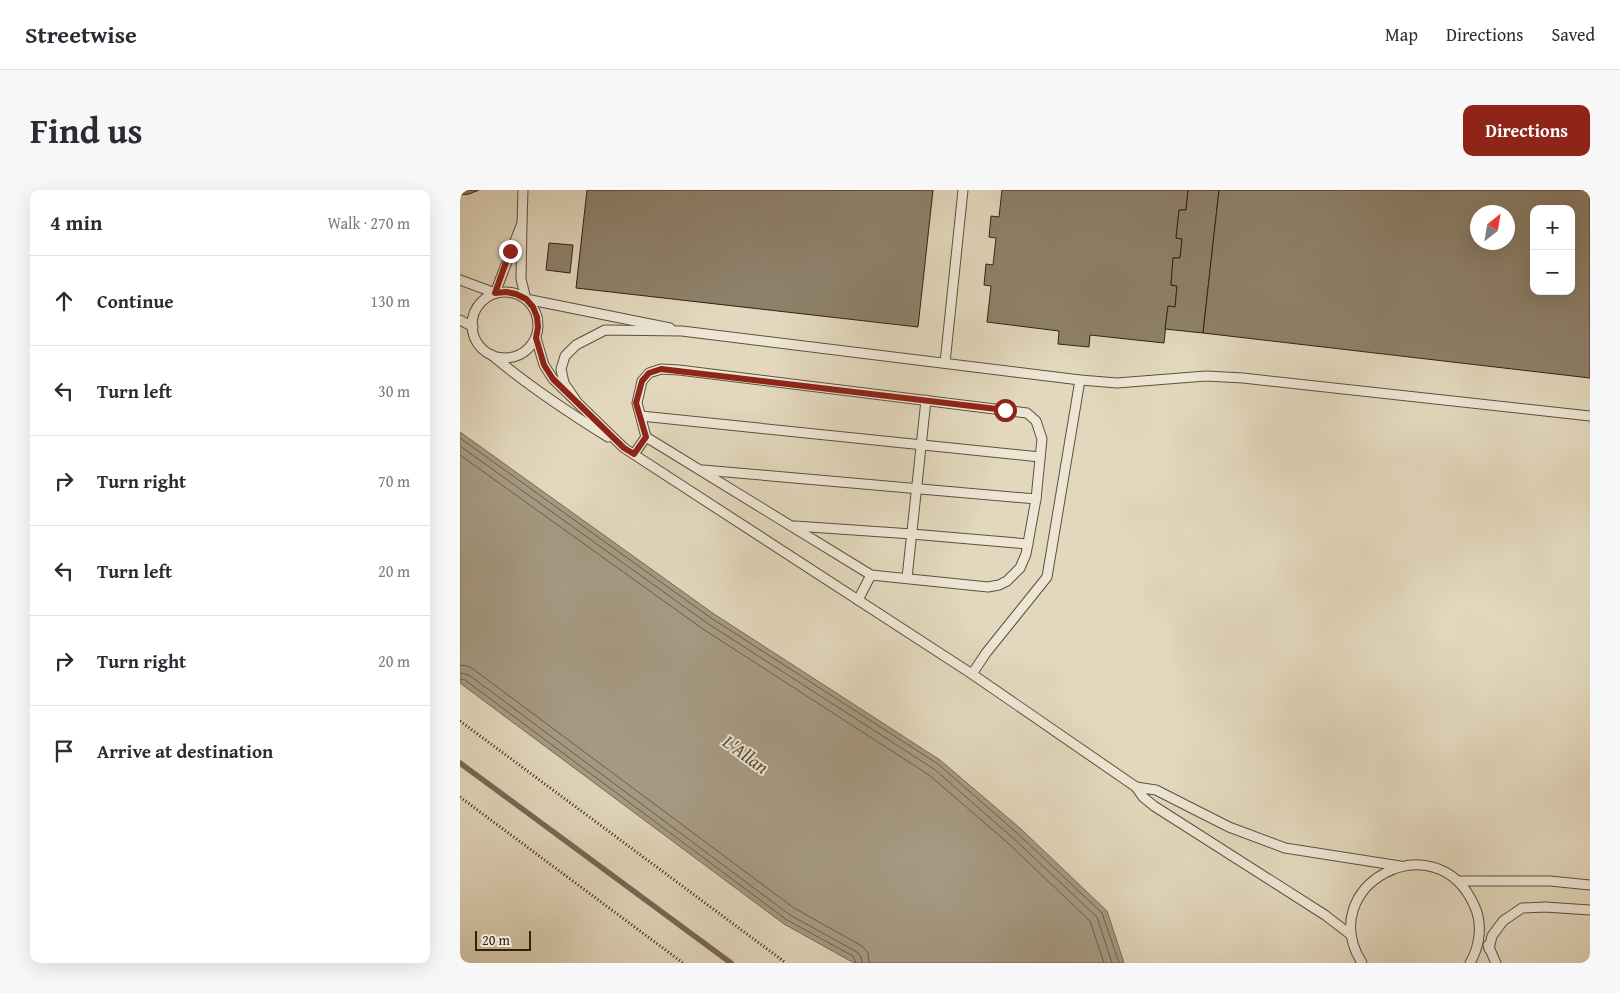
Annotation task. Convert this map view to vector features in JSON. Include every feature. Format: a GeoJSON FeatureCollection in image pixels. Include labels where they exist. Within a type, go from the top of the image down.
{"type":"FeatureCollection","features":[{"type":"Feature","properties":{"kind":"lane"},"geometry":{"type":"LineString","coordinates":[[490,354],[500,357],[511,357],[521,354],[530,347],[536,338],[537,317],[533,307],[526,299],[521,279],[523,190]]}},
{"type":"Feature","properties":{"kind":"lane"},"geometry":{"type":"LineString","coordinates":[[945,363],[964,190]]}},
{"type":"Feature","properties":{"kind":"lane"},"geometry":{"type":"LineString","coordinates":[[522,223],[495,293],[485,298],[478,306],[474,316],[475,338],[481,347],[513,373],[568,412],[972,674],[1136,787],[1143,797],[1154,806],[1317,910],[1351,935]]}},
{"type":"Feature","properties":{"kind":"lane"},"geometry":{"type":"LineString","coordinates":[[460,280],[495,293],[511,293],[526,299],[657,324],[682,331]]}},
{"type":"Feature","properties":{"kind":"lane"},"geometry":{"type":"LineString","coordinates":[[460,320],[473,327]]}},
{"type":"Feature","properties":{"kind":"lane"},"geometry":{"type":"LineString","coordinates":[[577,402],[564,383],[561,369],[565,356],[576,345],[605,330],[682,331],[1080,380],[1117,383],[1206,376],[1243,378],[1590,416]]}},
{"type":"Feature","properties":{"kind":"lane"},"geometry":{"type":"LineString","coordinates":[[536,338],[544,365],[553,379],[624,448]]}},
{"type":"Feature","properties":{"kind":"lane"},"geometry":{"type":"LineString","coordinates":[[661,369],[926,400],[1027,413],[1036,421],[1042,439],[1036,498],[1026,554],[1020,568],[1007,581],[999,585],[988,586],[871,575],[646,437],[636,403],[642,381],[649,373],[661,369]]}},
{"type":"Feature","properties":{"kind":"lane"},"geometry":{"type":"LineString","coordinates":[[972,674],[986,653],[1047,578],[1080,380]]}},
{"type":"Feature","properties":{"kind":"lane"},"geometry":{"type":"LineString","coordinates":[[907,578],[926,400]]}},
{"type":"Feature","properties":{"kind":"lane"},"geometry":{"type":"LineString","coordinates":[[640,416],[1040,457]]}},
{"type":"Feature","properties":{"kind":"lane"},"geometry":{"type":"LineString","coordinates":[[634,454],[646,437]]}},
{"type":"Feature","properties":{"kind":"lane"},"geometry":{"type":"LineString","coordinates":[[700,470],[1036,498]]}},
{"type":"Feature","properties":{"kind":"lane"},"geometry":{"type":"LineString","coordinates":[[792,526],[1028,544]]}},
{"type":"Feature","properties":{"kind":"lane"},"geometry":{"type":"LineString","coordinates":[[858,600],[871,575]]}},
{"type":"Feature","properties":{"kind":"lane"},"geometry":{"type":"LineString","coordinates":[[1136,787],[1156,790],[1229,827],[1277,845],[1400,866],[1421,865],[1441,870],[1458,881],[1470,895],[1477,911],[1480,929],[1496,963]]}},
{"type":"Feature","properties":{"kind":"lane"},"geometry":{"type":"LineString","coordinates":[[1362,963],[1356,954],[1351,935],[1351,920],[1355,905],[1363,891],[1373,880],[1400,866]]}},
{"type":"Feature","properties":{"kind":"lane"},"geometry":{"type":"LineString","coordinates":[[1458,881],[1550,881],[1590,885]]}},
{"type":"Feature","properties":{"kind":"lane"},"geometry":{"type":"LineString","coordinates":[[1489,949],[1492,936],[1503,921],[1522,908],[1545,907],[1590,910]]}},
{"type":"Feature","properties":{"kind":"lane"},"geometry":{"type":"LineString","coordinates":[[1471,962],[1478,945],[1480,929]]}},
{"type":"Feature","properties":{"kind":"path"},"geometry":{"type":"LineString","coordinates":[[460,721],[786,963]]}},
{"type":"Feature","properties":{"kind":"path"},"geometry":{"type":"LineString","coordinates":[[460,798],[684,963]]}},
{"type":"Feature","properties":{"kind":"water","name":"L'Allan"},"geometry":{"type":"Polygon","coordinates":[[[460,432],[714,614],[940,760],[1021,829],[1107,911],[1124,963],[854,963],[784,924],[460,683],[460,432]]]}},
{"type":"Feature","properties":{"kind":"building"},"geometry":{"type":"Polygon","coordinates":[[[460,190],[479,190],[460,195],[460,190]]]}},
{"type":"Feature","properties":{"kind":"building"},"geometry":{"type":"Polygon","coordinates":[[[587,190],[933,190],[918,327],[576,288],[587,190]]]}},
{"type":"Feature","properties":{"kind":"building"},"geometry":{"type":"Polygon","coordinates":[[[1002,190],[1188,190],[1186,210],[1179,210],[1176,238],[1182,239],[1180,258],[1173,258],[1171,285],[1177,286],[1175,307],[1168,306],[1164,343],[1090,335],[1089,347],[1058,344],[1059,331],[987,322],[991,286],[984,285],[986,264],[993,265],[996,238],[989,237],[991,216],[999,217],[1002,190]]]}},
{"type":"Feature","properties":{"kind":"building"},"geometry":{"type":"Polygon","coordinates":[[[1188,190],[1219,190],[1203,333],[1165,329],[1168,306],[1175,307],[1177,286],[1171,285],[1173,258],[1180,258],[1182,239],[1176,238],[1179,210],[1186,210],[1188,190]]]}},
{"type":"Feature","properties":{"kind":"building"},"geometry":{"type":"Polygon","coordinates":[[[1219,190],[1590,190],[1590,378],[1203,333],[1219,190]]]}},
{"type":"Feature","properties":{"kind":"building"},"geometry":{"type":"Polygon","coordinates":[[[549,243],[573,245],[570,273],[546,270],[549,243]]]}},
{"type":"Feature","properties":{"kind":"waterway"},"geometry":{"type":"LineString","coordinates":[[460,763],[731,963]]}},
{"type":"Feature","properties":{"kind":"route"},"geometry":{"type":"LineString","coordinates":[[510,251],[495,293],[506,292],[516,294],[526,299],[533,307],[538,327],[536,338],[544,365],[553,379],[624,448],[634,454],[646,437],[636,403],[642,381],[649,373],[661,369],[1005,410]]}}]}
